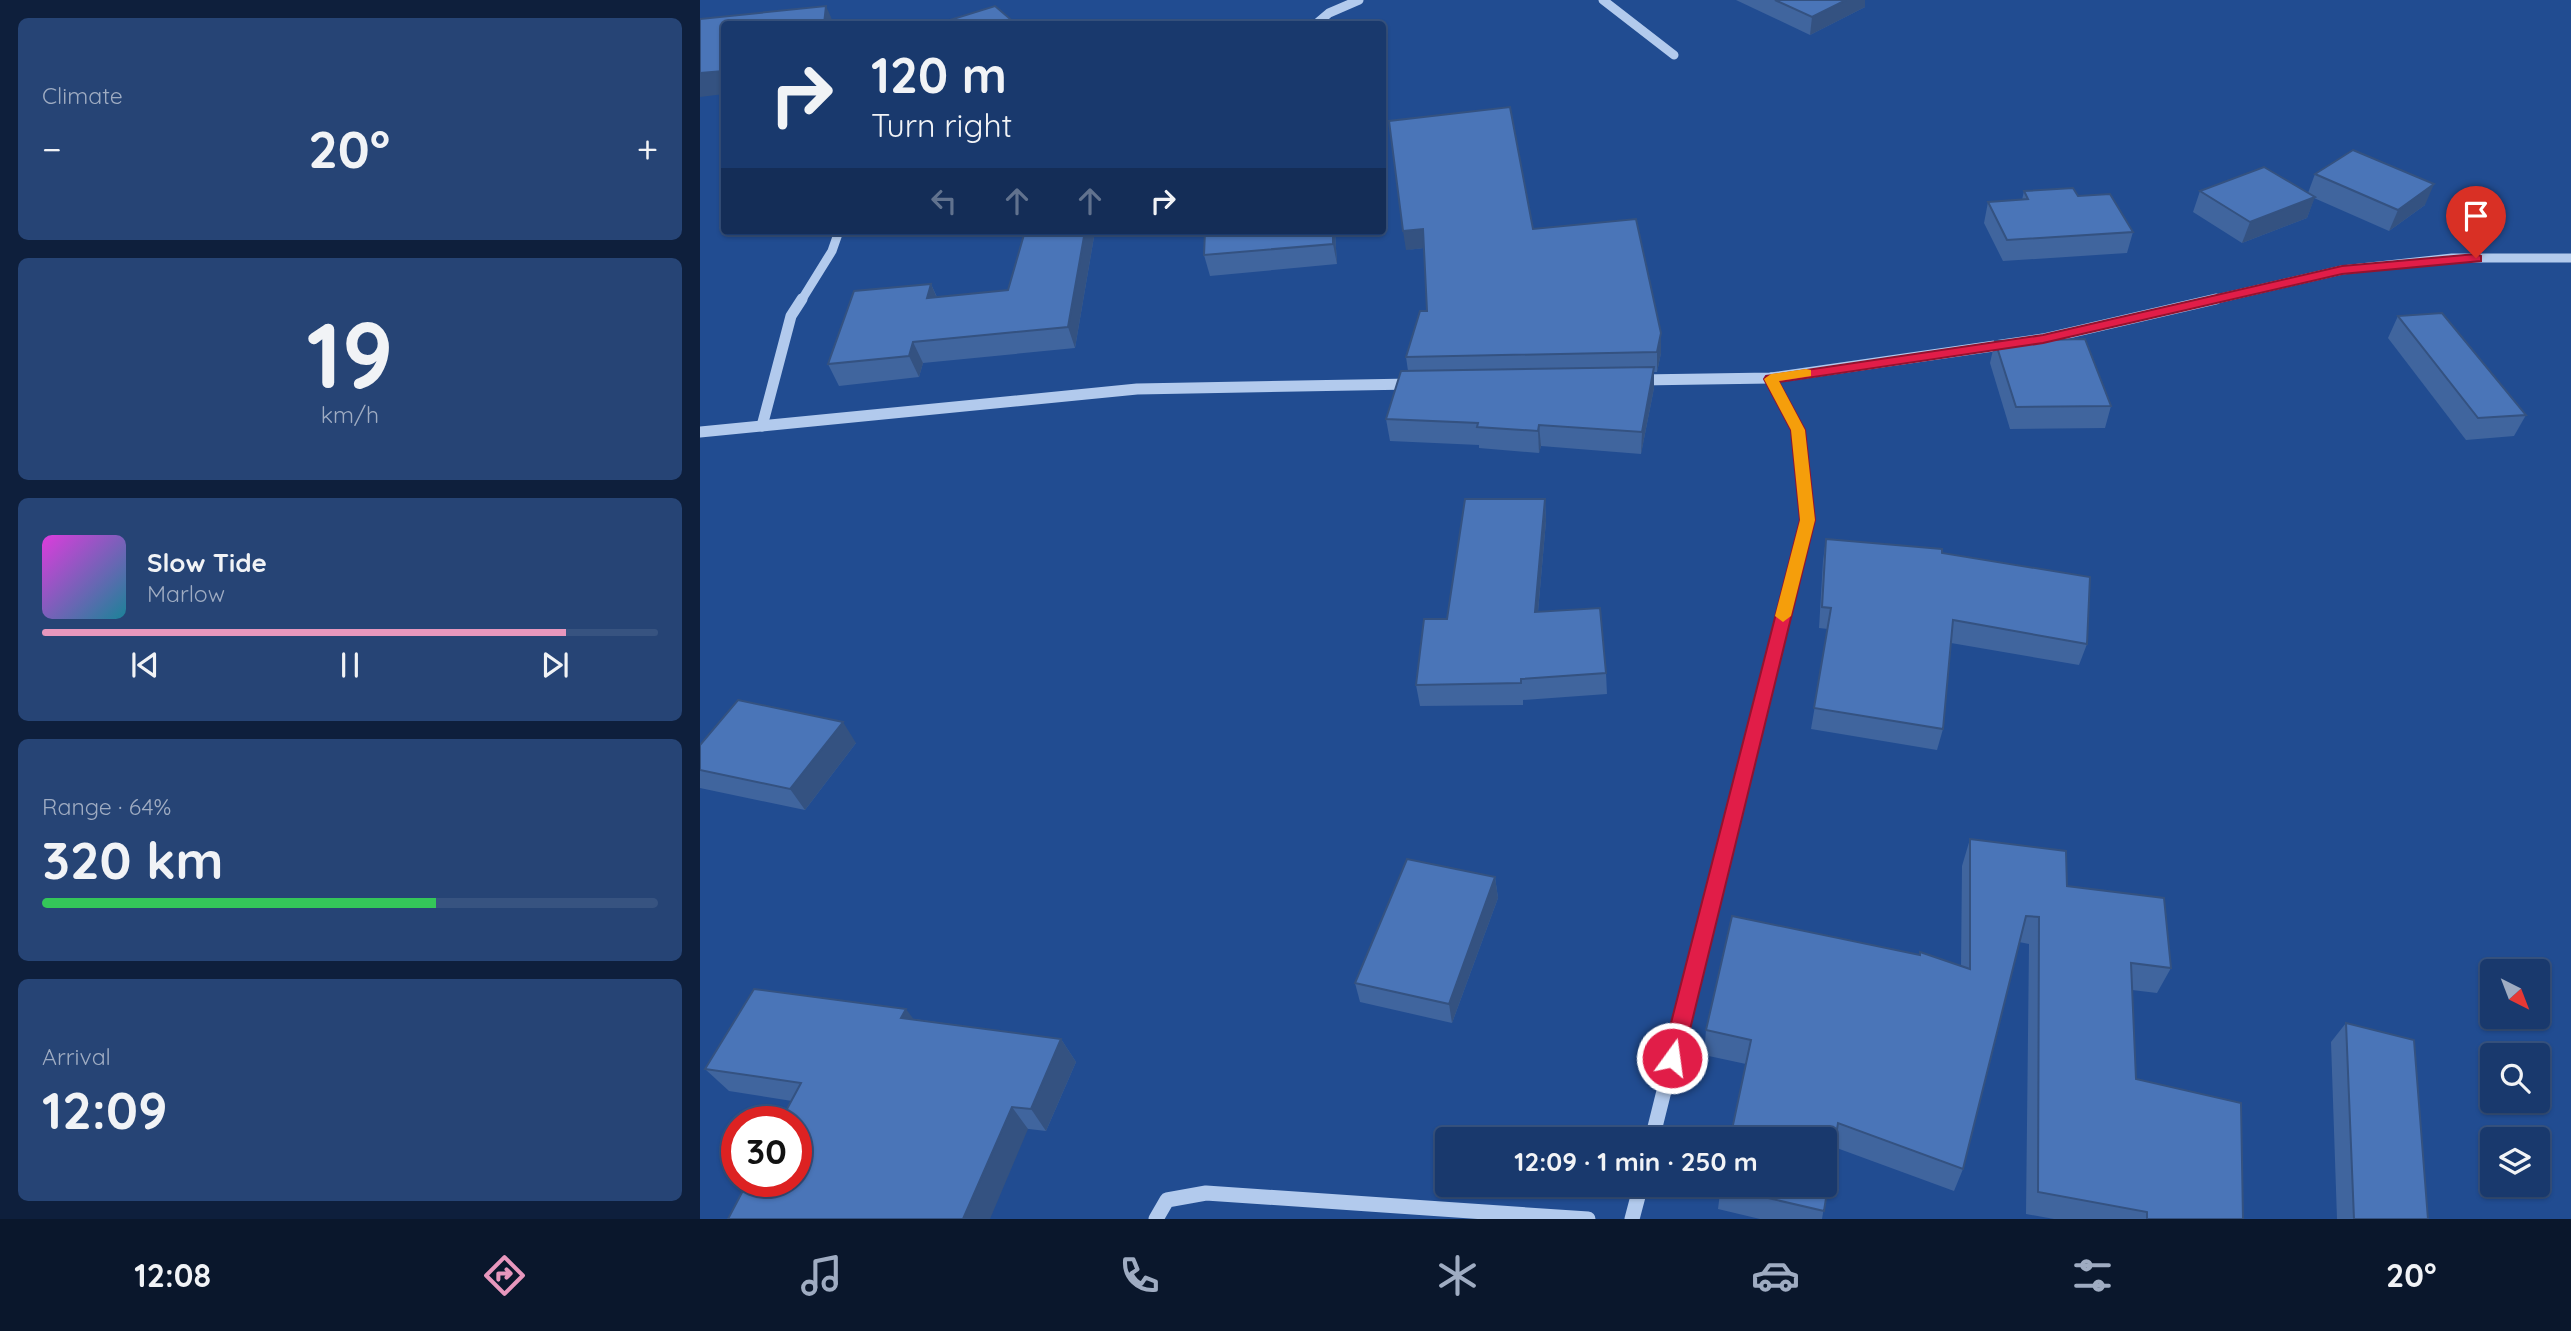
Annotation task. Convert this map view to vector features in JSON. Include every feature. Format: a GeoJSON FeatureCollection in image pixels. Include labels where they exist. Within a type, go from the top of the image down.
{"type":"FeatureCollection","features":[{"type":"Feature","properties":{"kind":"street"},"geometry":{"type":"LineString","coordinates":[[1320,21],[1329,13],[1359,0]]}},
{"type":"Feature","properties":{"kind":"street"},"geometry":{"type":"LineString","coordinates":[[1603,0],[1674,55]]}},
{"type":"Feature","properties":{"kind":"street"},"geometry":{"type":"LineString","coordinates":[[762,426],[791,316],[832,251],[838,235]]}},
{"type":"Feature","properties":{"kind":"street"},"geometry":{"type":"LineString","coordinates":[[1622,380],[1771,379],[2043,339],[2342,270],[2452,258],[2571,258]]}},
{"type":"Feature","properties":{"kind":"street"},"geometry":{"type":"LineString","coordinates":[[1655,1127],[1807,520],[1798,430],[1771,379]]}},
{"type":"Feature","properties":{"kind":"street"},"geometry":{"type":"LineString","coordinates":[[700,432],[1137,389],[1428,384]]}},
{"type":"Feature","properties":{"kind":"street"},"geometry":{"type":"LineString","coordinates":[[1156,1219],[1167,1200],[1206,1193],[1588,1219]]}},
{"type":"Feature","properties":{"kind":"street"},"geometry":{"type":"LineString","coordinates":[[1632,1219],[1637,1197]]}},
{"type":"Feature","properties":{"kind":"building"},"geometry":{"type":"Polygon","coordinates":[[[1775,0],[1846,0],[1812,17],[1775,0]]]}},
{"type":"Feature","properties":{"kind":"building"},"geometry":{"type":"Polygon","coordinates":[[[826,6],[824,21],[721,21],[721,71],[700,73],[700,19],[826,6]]]}},
{"type":"Feature","properties":{"kind":"building"},"geometry":{"type":"Polygon","coordinates":[[[995,6],[1012,21],[947,21],[995,6]]]}},
{"type":"Feature","properties":{"kind":"building"},"geometry":{"type":"Polygon","coordinates":[[[1510,107],[1533,229],[1636,219],[1661,333],[1657,352],[1406,357],[1420,311],[1427,311],[1423,229],[1403,231],[1389,121],[1510,107]]]}},
{"type":"Feature","properties":{"kind":"building"},"geometry":{"type":"Polygon","coordinates":[[[2353,150],[2434,184],[2398,210],[2315,174],[2353,150]]]}},
{"type":"Feature","properties":{"kind":"building"},"geometry":{"type":"Polygon","coordinates":[[[2264,167],[2315,197],[2250,222],[2200,191],[2264,167]]]}},
{"type":"Feature","properties":{"kind":"building"},"geometry":{"type":"Polygon","coordinates":[[[2073,188],[2078,196],[2110,194],[2133,232],[2007,240],[1988,202],[2028,199],[2024,191],[2073,188]]]}},
{"type":"Feature","properties":{"kind":"building"},"geometry":{"type":"Polygon","coordinates":[[[1024,235],[1084,235],[1068,327],[913,342],[909,356],[828,364],[854,291],[931,284],[927,298],[1008,290],[1024,235]]]}},
{"type":"Feature","properties":{"kind":"building"},"geometry":{"type":"Polygon","coordinates":[[[1205,235],[1333,235],[1333,244],[1204,255],[1205,235]]]}},
{"type":"Feature","properties":{"kind":"building"},"geometry":{"type":"Polygon","coordinates":[[[2442,313],[2526,415],[2478,418],[2398,316],[2442,313]]]}},
{"type":"Feature","properties":{"kind":"building"},"geometry":{"type":"Polygon","coordinates":[[[2085,339],[2111,406],[2016,407],[1995,341],[2085,339]]]}},
{"type":"Feature","properties":{"kind":"building"},"geometry":{"type":"Polygon","coordinates":[[[1654,367],[1642,432],[1539,425],[1538,431],[1477,427],[1478,423],[1386,419],[1401,371],[1654,367]]]}},
{"type":"Feature","properties":{"kind":"building"},"geometry":{"type":"Polygon","coordinates":[[[1465,499],[1545,499],[1535,612],[1600,608],[1606,673],[1521,679],[1521,683],[1416,685],[1424,619],[1447,619],[1465,499]]]}},
{"type":"Feature","properties":{"kind":"building"},"geometry":{"type":"Polygon","coordinates":[[[1826,539],[1942,549],[1942,553],[2090,577],[2087,644],[1953,620],[1943,729],[1814,708],[1831,608],[1822,607],[1826,539]]]}},
{"type":"Feature","properties":{"kind":"building"},"geometry":{"type":"Polygon","coordinates":[[[738,700],[843,722],[790,789],[700,770],[700,745],[738,700]]]}},
{"type":"Feature","properties":{"kind":"building"},"geometry":{"type":"Polygon","coordinates":[[[1970,839],[2066,851],[2067,886],[2164,898],[2171,968],[2131,963],[2136,1079],[2241,1103],[2243,1219],[2147,1219],[2147,1212],[2038,1192],[2039,917],[2026,916],[1963,1169],[1838,1123],[1837,1129],[1837,1127],[1733,1127],[1751,1040],[1706,1030],[1732,916],[1920,955],[1920,952],[1970,969],[1970,839]]]}},
{"type":"Feature","properties":{"kind":"building"},"geometry":{"type":"Polygon","coordinates":[[[1407,859],[1495,877],[1449,1004],[1355,983],[1407,859]]]}},
{"type":"Feature","properties":{"kind":"building"},"geometry":{"type":"Polygon","coordinates":[[[754,989],[906,1009],[901,1018],[1061,1039],[1031,1109],[1012,1107],[963,1219],[728,1219],[740,1197],[812,1197],[812,1106],[789,1106],[801,1083],[705,1069],[754,989]]]}},
{"type":"Feature","properties":{"kind":"building"},"geometry":{"type":"Polygon","coordinates":[[[2346,1023],[2414,1040],[2428,1219],[2354,1219],[2346,1023]]]}},
{"type":"Feature","properties":{"kind":"building"},"geometry":{"type":"Polygon","coordinates":[[[1763,1197],[1826,1197],[1824,1211],[1763,1197]]]}},
{"type":"Feature","properties":{"kind":"slow traffic"},"geometry":{"type":"LineString","coordinates":[[1783,616],[1807,520],[1798,430],[1771,379],[1806,373]]}},
{"type":"Feature","properties":{"kind":"route"},"geometry":{"type":"LineString","coordinates":[[1672,1058],[1807,520],[1798,430],[1771,379],[2043,339],[2342,270],[2452,258],[2476,258]]}}]}
